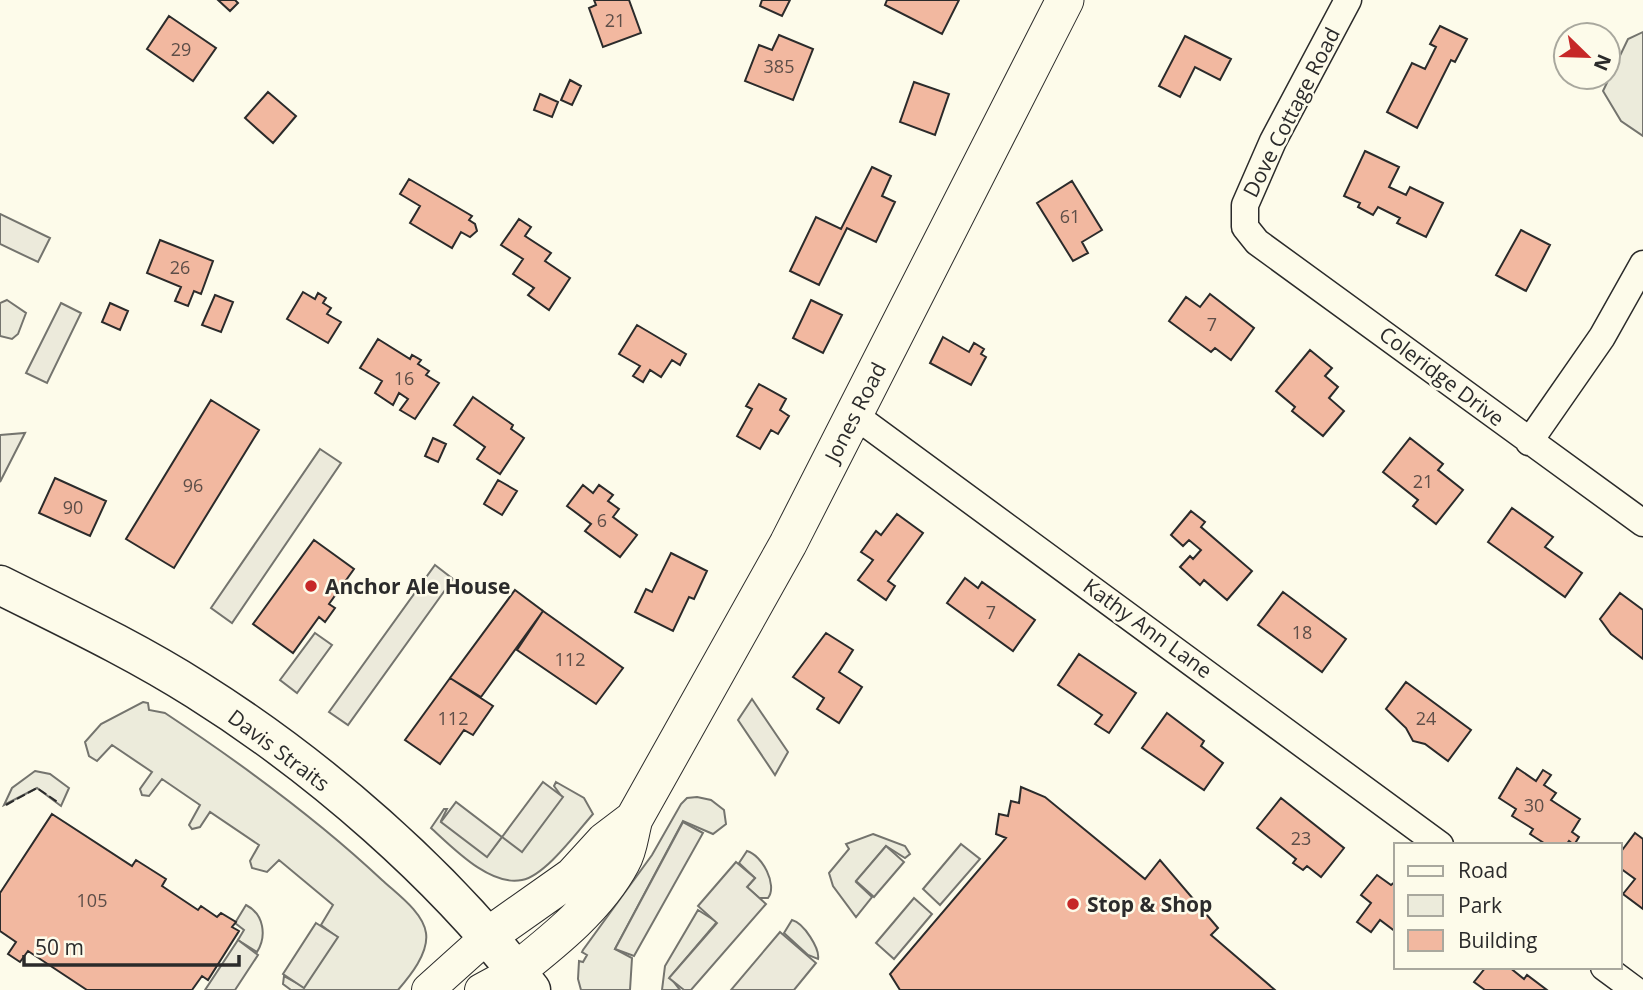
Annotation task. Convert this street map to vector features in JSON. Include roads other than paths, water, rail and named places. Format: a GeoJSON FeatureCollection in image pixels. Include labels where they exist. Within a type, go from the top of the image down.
{"type":"FeatureCollection","features":[{"type":"Feature","properties":{"kind":"main road","name":"Jones Road"},"geometry":{"type":"LineString","coordinates":[[524,981],[560,935],[599,894],[623,860],[634,819],[743,628],[1065,0]]}},
{"type":"Feature","properties":{"kind":"main road","name":"Davis Straits"},"geometry":{"type":"LineString","coordinates":[[0,585],[121,646],[197,690],[246,724],[332,789],[374,826],[488,936],[524,981]]}},
{"type":"Feature","properties":{"kind":"main road","name":"Jones Road"},"geometry":{"type":"LineString","coordinates":[[488,936],[573,876],[605,841],[634,819]]}},
{"type":"Feature","properties":{"kind":"street","name":"Dove Cottage Road"},"geometry":{"type":"LineString","coordinates":[[1245,227],[1245,205],[1273,141],[1348,0]]}},
{"type":"Feature","properties":{"kind":"street","name":"Coleridge Drive"},"geometry":{"type":"LineString","coordinates":[[1245,227],[1257,242],[1367,319],[1529,442],[1643,523]]}},
{"type":"Feature","properties":{"kind":"street"},"geometry":{"type":"LineString","coordinates":[[1529,442],[1602,337],[1643,264]]}},
{"type":"Feature","properties":{"kind":"street","name":"Kathy Ann Lane"},"geometry":{"type":"LineString","coordinates":[[853,414],[1437,843]]}},
{"type":"Feature","properties":{"kind":"street"},"geometry":{"type":"LineString","coordinates":[[428,990],[488,936]]}},
{"type":"Feature","properties":{"kind":"street"},"geometry":{"type":"LineString","coordinates":[[1607,969],[1634,990]]}},
{"type":"Feature","properties":{"kind":"street"},"geometry":{"type":"LineString","coordinates":[[481,990],[524,981]]}},
{"type":"Feature","properties":{"kind":"place","name":"Anchor Ale House"},"geometry":{"type":"Point","coordinates":[311,586]}},
{"type":"Feature","properties":{"kind":"place","name":"Stop & Shop"},"geometry":{"type":"Point","coordinates":[1073,904]}}]}
